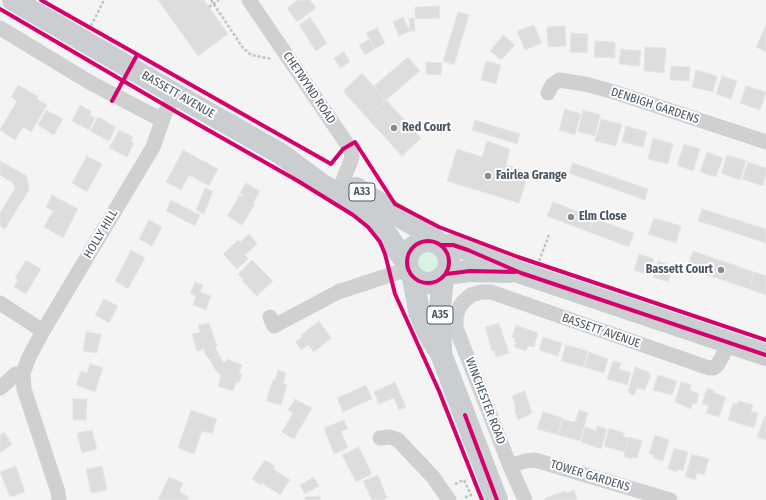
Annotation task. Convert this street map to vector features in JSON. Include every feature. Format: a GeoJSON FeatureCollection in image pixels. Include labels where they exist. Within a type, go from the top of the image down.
{"type":"FeatureCollection","features":[{"type":"Feature","properties":{"kind":"main road","name":"BASSETT AVENUE"},"geometry":{"type":"LineString","coordinates":[[13,0],[280,154],[320,183],[360,208],[374,219],[385,232],[409,270]]}},
{"type":"Feature","properties":{"kind":"main road","name":"BASSETT AVENUE"},"geometry":{"type":"LineString","coordinates":[[280,154],[325,170],[343,180],[407,222],[428,232],[439,243]]}},
{"type":"Feature","properties":{"kind":"main road"},"geometry":{"type":"LineString","coordinates":[[530,266],[470,271],[444,275],[432,283],[419,281],[409,270],[407,256],[413,246],[424,240],[453,245],[530,266],[727,343],[766,355]]}},
{"type":"Feature","properties":{"kind":"main road"},"geometry":{"type":"LineString","coordinates":[[439,243],[446,250],[449,262],[444,275]]}},
{"type":"Feature","properties":{"kind":"main road","name":"WINCHESTER ROAD"},"geometry":{"type":"LineString","coordinates":[[409,270],[419,311],[428,333],[441,354],[497,500]]}},
{"type":"Feature","properties":{"kind":"main road","name":"WINCHESTER ROAD"},"geometry":{"type":"LineString","coordinates":[[441,354],[440,309],[444,275]]}},
{"type":"Feature","properties":{"kind":"street","name":"CHETWYND ROAD"},"geometry":{"type":"LineString","coordinates":[[253,1],[350,150],[352,157],[343,180]]}},
{"type":"Feature","properties":{"kind":"street"},"geometry":{"type":"LineString","coordinates":[[0,28],[91,83],[162,120]]}},
{"type":"Feature","properties":{"kind":"street","name":"DENBIGH GARDENS"},"geometry":{"type":"LineString","coordinates":[[548,93],[552,84],[559,80],[585,84],[614,92],[766,142]]}},
{"type":"Feature","properties":{"kind":"street","name":"HOLLY HILL"},"geometry":{"type":"LineString","coordinates":[[59,500],[58,492],[24,389],[23,373],[29,357],[43,331],[153,147],[157,139],[162,120],[175,94]]}},
{"type":"Feature","properties":{"kind":"street"},"geometry":{"type":"LineString","coordinates":[[274,326],[338,292],[409,270]]}},
{"type":"Feature","properties":{"kind":"street","name":"BASSETT AVENUE"},"geometry":{"type":"LineString","coordinates":[[463,302],[471,295],[481,292],[491,292],[709,368],[714,368],[718,364],[724,354],[727,343]]}},
{"type":"Feature","properties":{"kind":"street","name":"WINCHESTER ROAD"},"geometry":{"type":"LineString","coordinates":[[463,302],[459,308],[456,318],[456,328],[510,466],[525,500]]}},
{"type":"Feature","properties":{"kind":"street"},"geometry":{"type":"LineString","coordinates":[[0,303],[43,331]]}},
{"type":"Feature","properties":{"kind":"street"},"geometry":{"type":"LineString","coordinates":[[0,388],[16,374],[23,373]]}},
{"type":"Feature","properties":{"kind":"street"},"geometry":{"type":"LineString","coordinates":[[380,438],[390,437],[398,440],[433,477],[445,495]]}},
{"type":"Feature","properties":{"kind":"street","name":"TOWER GARDENS"},"geometry":{"type":"LineString","coordinates":[[510,466],[525,461],[535,460],[670,500]]}},
{"type":"Feature","properties":{"kind":"path"},"geometry":{"type":"LineString","coordinates":[[90,28],[104,0]]}},
{"type":"Feature","properties":{"kind":"path"},"geometry":{"type":"LineString","coordinates":[[211,0],[243,48],[251,55],[274,60],[288,56]]}},
{"type":"Feature","properties":{"kind":"path"},"geometry":{"type":"LineString","coordinates":[[209,8],[219,0]]}},
{"type":"Feature","properties":{"kind":"path"},"geometry":{"type":"LineString","coordinates":[[83,24],[96,32]]}},
{"type":"Feature","properties":{"kind":"path"},"geometry":{"type":"LineString","coordinates":[[530,266],[549,235]]}},
{"type":"Feature","properties":{"kind":"path"},"geometry":{"type":"LineString","coordinates":[[530,266],[546,266]]}},
{"type":"Feature","properties":{"kind":"path"},"geometry":{"type":"LineString","coordinates":[[445,495],[464,480],[471,495],[466,498],[466,500]]}},
{"type":"Feature","properties":{"kind":"green space"},"geometry":{"type":"Polygon","coordinates":[[[428,250],[436,253],[439,261],[436,269],[428,272],[420,269],[417,261],[420,253],[428,250]]]}},
{"type":"Feature","properties":{"kind":"building"},"geometry":{"type":"Polygon","coordinates":[[[158,0],[204,0],[228,34],[198,56],[158,0]]]}},
{"type":"Feature","properties":{"kind":"building"},"geometry":{"type":"Polygon","coordinates":[[[298,0],[310,0],[316,8],[297,22],[287,8],[298,0]]]}},
{"type":"Feature","properties":{"kind":"building"},"geometry":{"type":"Polygon","coordinates":[[[439,6],[440,18],[415,19],[415,7],[439,6]]]}},
{"type":"Feature","properties":{"kind":"building"},"geometry":{"type":"Polygon","coordinates":[[[458,12],[469,15],[454,65],[443,61],[458,12]]]}},
{"type":"Feature","properties":{"kind":"building"},"geometry":{"type":"Polygon","coordinates":[[[310,17],[327,43],[316,51],[299,25],[310,17]]]}},
{"type":"Feature","properties":{"kind":"building"},"geometry":{"type":"Polygon","coordinates":[[[403,17],[410,31],[399,36],[393,22],[403,17]]]}},
{"type":"Feature","properties":{"kind":"building"},"geometry":{"type":"Polygon","coordinates":[[[409,18],[414,18],[415,31],[410,31],[409,18]]]}},
{"type":"Feature","properties":{"kind":"building"},"geometry":{"type":"Polygon","coordinates":[[[534,25],[542,43],[525,50],[517,31],[534,25]]]}},
{"type":"Feature","properties":{"kind":"building"},"geometry":{"type":"Polygon","coordinates":[[[766,25],[766,52],[756,47],[766,25]]]}},
{"type":"Feature","properties":{"kind":"building"},"geometry":{"type":"Polygon","coordinates":[[[565,26],[566,46],[548,47],[547,27],[565,26]]]}},
{"type":"Feature","properties":{"kind":"building"},"geometry":{"type":"Polygon","coordinates":[[[377,28],[385,43],[375,49],[366,33],[377,28]]]}},
{"type":"Feature","properties":{"kind":"building"},"geometry":{"type":"Polygon","coordinates":[[[571,33],[588,34],[587,53],[570,52],[571,33]]]}},
{"type":"Feature","properties":{"kind":"building"},"geometry":{"type":"Polygon","coordinates":[[[503,35],[515,45],[501,60],[490,51],[503,35]]]}},
{"type":"Feature","properties":{"kind":"building"},"geometry":{"type":"Polygon","coordinates":[[[370,39],[375,49],[365,55],[359,45],[370,39]]]}},
{"type":"Feature","properties":{"kind":"building"},"geometry":{"type":"Polygon","coordinates":[[[595,41],[615,42],[615,58],[594,57],[595,41]]]}},
{"type":"Feature","properties":{"kind":"building"},"geometry":{"type":"Polygon","coordinates":[[[645,47],[666,48],[664,73],[644,71],[645,47]]]}},
{"type":"Feature","properties":{"kind":"building"},"geometry":{"type":"Polygon","coordinates":[[[621,49],[641,51],[639,66],[619,64],[621,49]]]}},
{"type":"Feature","properties":{"kind":"building"},"geometry":{"type":"Polygon","coordinates":[[[344,52],[350,62],[340,68],[334,58],[344,52]]]}},
{"type":"Feature","properties":{"kind":"building","name":"Red Court"},"geometry":{"type":"Polygon","coordinates":[[[408,57],[420,71],[386,100],[374,86],[408,57]]]}},
{"type":"Feature","properties":{"kind":"building"},"geometry":{"type":"Polygon","coordinates":[[[486,61],[501,65],[496,84],[481,80],[486,61]]]}},
{"type":"Feature","properties":{"kind":"building"},"geometry":{"type":"Polygon","coordinates":[[[426,62],[442,63],[441,75],[426,74],[426,62]]]}},
{"type":"Feature","properties":{"kind":"building"},"geometry":{"type":"Polygon","coordinates":[[[671,66],[690,67],[689,81],[670,80],[671,66]]]}},
{"type":"Feature","properties":{"kind":"building"},"geometry":{"type":"Polygon","coordinates":[[[696,70],[717,76],[713,92],[692,87],[696,70]]]}},
{"type":"Feature","properties":{"kind":"building","name":"Red Court"},"geometry":{"type":"Polygon","coordinates":[[[362,73],[386,100],[367,118],[343,91],[362,73]]]}},
{"type":"Feature","properties":{"kind":"building"},"geometry":{"type":"Polygon","coordinates":[[[722,76],[737,81],[731,99],[716,94],[722,76]]]}},
{"type":"Feature","properties":{"kind":"building"},"geometry":{"type":"Polygon","coordinates":[[[18,85],[39,97],[37,99],[47,105],[31,132],[23,127],[15,140],[0,130],[17,101],[11,97],[18,85]]]}},
{"type":"Feature","properties":{"kind":"building"},"geometry":{"type":"Polygon","coordinates":[[[746,86],[766,92],[760,110],[740,103],[746,86]]]}},
{"type":"Feature","properties":{"kind":"building","name":"Red Court"},"geometry":{"type":"Polygon","coordinates":[[[386,100],[421,138],[402,156],[367,118],[386,100]]]}},
{"type":"Feature","properties":{"kind":"building"},"geometry":{"type":"Polygon","coordinates":[[[80,105],[92,112],[89,115],[95,118],[89,130],[72,121],[80,105]]]}},
{"type":"Feature","properties":{"kind":"building"},"geometry":{"type":"Polygon","coordinates":[[[565,109],[581,114],[575,135],[559,130],[565,109]]]}},
{"type":"Feature","properties":{"kind":"building"},"geometry":{"type":"Polygon","coordinates":[[[46,110],[63,119],[54,135],[38,125],[46,110]]]}},
{"type":"Feature","properties":{"kind":"building"},"geometry":{"type":"Polygon","coordinates":[[[583,110],[600,115],[595,136],[578,132],[583,110]]]}},
{"type":"Feature","properties":{"kind":"building"},"geometry":{"type":"Polygon","coordinates":[[[98,117],[116,127],[109,141],[90,131],[98,117]]]}},
{"type":"Feature","properties":{"kind":"building"},"geometry":{"type":"Polygon","coordinates":[[[601,119],[622,124],[616,146],[595,141],[601,119]]]}},
{"type":"Feature","properties":{"kind":"building"},"geometry":{"type":"Polygon","coordinates":[[[475,120],[520,134],[517,144],[472,130],[475,120]]]}},
{"type":"Feature","properties":{"kind":"building"},"geometry":{"type":"Polygon","coordinates":[[[626,126],[647,132],[643,147],[622,142],[626,126]]]}},
{"type":"Feature","properties":{"kind":"building"},"geometry":{"type":"Polygon","coordinates":[[[119,130],[133,137],[131,141],[134,143],[127,157],[109,148],[119,130]]]}},
{"type":"Feature","properties":{"kind":"building"},"geometry":{"type":"Polygon","coordinates":[[[653,138],[673,144],[668,164],[648,159],[653,138]]]}},
{"type":"Feature","properties":{"kind":"building","name":"Fairlea Grange"},"geometry":{"type":"Polygon","coordinates":[[[487,141],[510,149],[506,165],[529,172],[519,203],[447,181],[457,149],[482,157],[487,141]]]}},
{"type":"Feature","properties":{"kind":"building"},"geometry":{"type":"Polygon","coordinates":[[[684,144],[700,149],[693,171],[677,165],[684,144]]]}},
{"type":"Feature","properties":{"kind":"building"},"geometry":{"type":"Polygon","coordinates":[[[183,150],[218,169],[209,186],[189,175],[181,190],[166,182],[183,150]]]}},
{"type":"Feature","properties":{"kind":"building"},"geometry":{"type":"Polygon","coordinates":[[[707,152],[723,158],[716,177],[700,172],[707,152]]]}},
{"type":"Feature","properties":{"kind":"building"},"geometry":{"type":"Polygon","coordinates":[[[727,155],[746,161],[740,180],[721,173],[727,155]]]}},
{"type":"Feature","properties":{"kind":"building"},"geometry":{"type":"Polygon","coordinates":[[[87,156],[102,164],[87,192],[72,183],[87,156]]]}},
{"type":"Feature","properties":{"kind":"building"},"geometry":{"type":"Polygon","coordinates":[[[0,161],[27,176],[29,190],[5,229],[0,226],[0,213],[15,188],[13,183],[0,175],[0,161]]]}},
{"type":"Feature","properties":{"kind":"building"},"geometry":{"type":"Polygon","coordinates":[[[748,162],[766,168],[763,186],[742,179],[748,162]]]}},
{"type":"Feature","properties":{"kind":"building"},"geometry":{"type":"Polygon","coordinates":[[[573,163],[648,189],[645,200],[569,173],[573,163]]]}},
{"type":"Feature","properties":{"kind":"building"},"geometry":{"type":"Polygon","coordinates":[[[246,183],[260,191],[253,203],[255,204],[242,225],[227,216],[240,195],[242,197],[243,195],[240,193],[246,183]]]}},
{"type":"Feature","properties":{"kind":"building"},"geometry":{"type":"Polygon","coordinates":[[[205,188],[213,191],[204,214],[196,210],[205,188]]]}},
{"type":"Feature","properties":{"kind":"building"},"geometry":{"type":"Polygon","coordinates":[[[52,195],[78,209],[63,238],[44,227],[53,211],[46,207],[52,195]]]}},
{"type":"Feature","properties":{"kind":"building"},"geometry":{"type":"Polygon","coordinates":[[[171,200],[200,215],[195,226],[166,211],[171,200]]]}},
{"type":"Feature","properties":{"kind":"building","name":"Elm Close"},"geometry":{"type":"Polygon","coordinates":[[[553,202],[594,218],[589,232],[547,216],[553,202]]]}},
{"type":"Feature","properties":{"kind":"building"},"geometry":{"type":"Polygon","coordinates":[[[702,209],[766,229],[766,243],[698,221],[702,209]]]}},
{"type":"Feature","properties":{"kind":"building","name":"Elm Close"},"geometry":{"type":"Polygon","coordinates":[[[594,218],[634,233],[629,247],[589,232],[594,218]]]}},
{"type":"Feature","properties":{"kind":"building"},"geometry":{"type":"Polygon","coordinates":[[[654,218],[681,226],[676,243],[648,234],[654,218]]]}},
{"type":"Feature","properties":{"kind":"building"},"geometry":{"type":"Polygon","coordinates":[[[149,220],[162,227],[152,246],[139,239],[149,220]]]}},
{"type":"Feature","properties":{"kind":"building"},"geometry":{"type":"Polygon","coordinates":[[[249,234],[257,244],[245,255],[248,259],[237,269],[223,254],[238,240],[240,242],[249,234]]]}},
{"type":"Feature","properties":{"kind":"building"},"geometry":{"type":"Polygon","coordinates":[[[131,250],[145,258],[128,289],[115,281],[131,250]]]}},
{"type":"Feature","properties":{"kind":"building","name":"Bassett Court"},"geometry":{"type":"Polygon","coordinates":[[[693,251],[754,272],[749,289],[687,268],[693,251]]]}},
{"type":"Feature","properties":{"kind":"building"},"geometry":{"type":"Polygon","coordinates":[[[639,254],[654,259],[649,275],[634,270],[639,254]]]}},
{"type":"Feature","properties":{"kind":"building"},"geometry":{"type":"Polygon","coordinates":[[[26,260],[41,269],[26,294],[14,287],[18,280],[15,278],[26,260]]]}},
{"type":"Feature","properties":{"kind":"building"},"geometry":{"type":"Polygon","coordinates":[[[252,260],[273,281],[257,296],[242,281],[244,280],[238,274],[252,260]]]}},
{"type":"Feature","properties":{"kind":"building"},"geometry":{"type":"Polygon","coordinates":[[[658,261],[673,266],[668,282],[653,277],[658,261]]]}},
{"type":"Feature","properties":{"kind":"building"},"geometry":{"type":"Polygon","coordinates":[[[754,272],[766,276],[766,295],[749,289],[754,272]]]}},
{"type":"Feature","properties":{"kind":"building"},"geometry":{"type":"Polygon","coordinates":[[[195,282],[203,285],[200,292],[211,296],[206,310],[193,305],[196,296],[190,294],[195,282]]]}},
{"type":"Feature","properties":{"kind":"building"},"geometry":{"type":"Polygon","coordinates":[[[104,299],[118,306],[109,323],[95,315],[104,299]]]}},
{"type":"Feature","properties":{"kind":"building"},"geometry":{"type":"Polygon","coordinates":[[[319,321],[331,338],[314,352],[308,345],[301,350],[296,342],[302,337],[301,335],[319,321]]]}},
{"type":"Feature","properties":{"kind":"building"},"geometry":{"type":"Polygon","coordinates":[[[209,323],[217,346],[215,347],[219,355],[210,360],[205,354],[204,349],[197,351],[192,334],[200,332],[198,325],[209,323]]]}},
{"type":"Feature","properties":{"kind":"building"},"geometry":{"type":"Polygon","coordinates":[[[499,323],[509,353],[496,357],[494,350],[492,351],[485,327],[499,323]]]}},
{"type":"Feature","properties":{"kind":"building"},"geometry":{"type":"Polygon","coordinates":[[[516,325],[538,333],[534,347],[528,346],[526,351],[514,347],[516,342],[514,341],[515,338],[512,337],[516,325]]]}},
{"type":"Feature","properties":{"kind":"building"},"geometry":{"type":"Polygon","coordinates":[[[86,332],[101,334],[97,353],[83,351],[86,332]]]}},
{"type":"Feature","properties":{"kind":"building"},"geometry":{"type":"Polygon","coordinates":[[[543,337],[562,343],[558,356],[539,350],[543,337]]]}},
{"type":"Feature","properties":{"kind":"building"},"geometry":{"type":"Polygon","coordinates":[[[566,345],[588,351],[583,367],[561,361],[566,345]]]}},
{"type":"Feature","properties":{"kind":"building"},"geometry":{"type":"Polygon","coordinates":[[[589,352],[608,359],[604,373],[584,367],[589,352]]]}},
{"type":"Feature","properties":{"kind":"building"},"geometry":{"type":"Polygon","coordinates":[[[219,355],[222,361],[226,362],[227,359],[242,365],[239,373],[242,375],[239,383],[236,382],[233,391],[218,386],[221,375],[216,371],[210,360],[219,355]]]}},
{"type":"Feature","properties":{"kind":"building"},"geometry":{"type":"Polygon","coordinates":[[[613,361],[621,363],[619,369],[631,373],[627,385],[607,379],[613,361]]]}},
{"type":"Feature","properties":{"kind":"building"},"geometry":{"type":"Polygon","coordinates":[[[90,364],[103,368],[95,392],[76,385],[81,371],[87,373],[90,364]]]}},
{"type":"Feature","properties":{"kind":"building"},"geometry":{"type":"Polygon","coordinates":[[[635,367],[649,372],[651,375],[645,390],[637,388],[635,394],[633,395],[628,391],[635,367]]]}},
{"type":"Feature","properties":{"kind":"building"},"geometry":{"type":"Polygon","coordinates":[[[278,370],[286,373],[283,384],[287,385],[281,405],[266,401],[278,370]]]}},
{"type":"Feature","properties":{"kind":"building"},"geometry":{"type":"Polygon","coordinates":[[[658,375],[677,381],[672,395],[653,390],[658,375]]]}},
{"type":"Feature","properties":{"kind":"building"},"geometry":{"type":"Polygon","coordinates":[[[395,382],[406,407],[399,410],[394,398],[379,404],[374,392],[395,382]]]}},
{"type":"Feature","properties":{"kind":"building"},"geometry":{"type":"Polygon","coordinates":[[[681,382],[691,385],[690,390],[699,394],[696,404],[693,403],[691,409],[675,402],[681,382]]]}},
{"type":"Feature","properties":{"kind":"building"},"geometry":{"type":"Polygon","coordinates":[[[366,385],[372,399],[343,412],[337,398],[366,385]]]}},
{"type":"Feature","properties":{"kind":"building"},"geometry":{"type":"Polygon","coordinates":[[[707,388],[715,391],[714,393],[726,397],[719,417],[706,413],[709,406],[702,404],[707,388]]]}},
{"type":"Feature","properties":{"kind":"building"},"geometry":{"type":"Polygon","coordinates":[[[525,391],[532,413],[518,420],[514,409],[516,409],[512,396],[525,391]]]}},
{"type":"Feature","properties":{"kind":"building"},"geometry":{"type":"Polygon","coordinates":[[[73,399],[87,399],[86,420],[73,420],[73,399]]]}},
{"type":"Feature","properties":{"kind":"building"},"geometry":{"type":"Polygon","coordinates":[[[295,399],[312,408],[294,439],[282,432],[293,413],[288,410],[295,399]]]}},
{"type":"Feature","properties":{"kind":"building"},"geometry":{"type":"Polygon","coordinates":[[[739,401],[753,405],[751,411],[758,413],[754,428],[728,420],[733,403],[737,404],[739,401]]]}},
{"type":"Feature","properties":{"kind":"building"},"geometry":{"type":"Polygon","coordinates":[[[191,410],[217,419],[212,434],[202,431],[194,454],[178,448],[191,410]]]}},
{"type":"Feature","properties":{"kind":"building"},"geometry":{"type":"Polygon","coordinates":[[[579,410],[588,413],[580,441],[558,435],[562,419],[575,422],[579,410]]]}},
{"type":"Feature","properties":{"kind":"building"},"geometry":{"type":"Polygon","coordinates":[[[543,412],[563,418],[558,435],[537,429],[543,412]]]}},
{"type":"Feature","properties":{"kind":"building"},"geometry":{"type":"Polygon","coordinates":[[[765,416],[766,417],[766,440],[757,437],[765,416]]]}},
{"type":"Feature","properties":{"kind":"building"},"geometry":{"type":"Polygon","coordinates":[[[344,420],[348,429],[341,431],[348,448],[334,454],[324,428],[344,420]]]}},
{"type":"Feature","properties":{"kind":"building"},"geometry":{"type":"Polygon","coordinates":[[[597,426],[607,429],[601,449],[581,442],[585,427],[596,431],[597,426]]]}},
{"type":"Feature","properties":{"kind":"building"},"geometry":{"type":"Polygon","coordinates":[[[609,428],[624,433],[623,436],[629,438],[625,452],[604,446],[609,428]]]}},
{"type":"Feature","properties":{"kind":"building"},"geometry":{"type":"Polygon","coordinates":[[[92,430],[97,449],[82,453],[77,433],[92,430]]]}},
{"type":"Feature","properties":{"kind":"building"},"geometry":{"type":"Polygon","coordinates":[[[4,432],[12,444],[0,453],[0,435],[4,432]]]}},
{"type":"Feature","properties":{"kind":"building"},"geometry":{"type":"Polygon","coordinates":[[[655,435],[669,440],[663,461],[653,458],[654,455],[649,454],[655,435]]]}},
{"type":"Feature","properties":{"kind":"building"},"geometry":{"type":"Polygon","coordinates":[[[629,437],[642,441],[637,458],[632,457],[632,459],[625,457],[624,455],[629,437]]]}},
{"type":"Feature","properties":{"kind":"building"},"geometry":{"type":"Polygon","coordinates":[[[359,447],[372,474],[356,482],[342,455],[359,447]]]}},
{"type":"Feature","properties":{"kind":"building"},"geometry":{"type":"Polygon","coordinates":[[[674,448],[688,452],[683,471],[678,469],[677,472],[668,469],[674,448]]]}},
{"type":"Feature","properties":{"kind":"building"},"geometry":{"type":"Polygon","coordinates":[[[692,454],[709,459],[704,475],[697,473],[695,480],[685,477],[692,454]]]}},
{"type":"Feature","properties":{"kind":"building"},"geometry":{"type":"Polygon","coordinates":[[[265,460],[275,466],[273,469],[290,480],[280,495],[262,483],[261,485],[252,479],[265,460]]]}},
{"type":"Feature","properties":{"kind":"building"},"geometry":{"type":"Polygon","coordinates":[[[16,466],[25,492],[10,497],[0,472],[16,466]]]}},
{"type":"Feature","properties":{"kind":"building"},"geometry":{"type":"Polygon","coordinates":[[[102,466],[107,490],[91,493],[86,469],[102,466]]]}},
{"type":"Feature","properties":{"kind":"building"},"geometry":{"type":"Polygon","coordinates":[[[378,475],[387,498],[383,500],[372,500],[363,481],[378,475]]]}},
{"type":"Feature","properties":{"kind":"building"},"geometry":{"type":"Polygon","coordinates":[[[169,477],[183,483],[179,492],[189,497],[187,500],[158,500],[169,477]]]}},
{"type":"Feature","properties":{"kind":"building"},"geometry":{"type":"Polygon","coordinates":[[[314,477],[319,486],[305,494],[300,485],[314,477]]]}},
{"type":"Feature","properties":{"kind":"building"},"geometry":{"type":"Polygon","coordinates":[[[574,490],[577,500],[545,500],[545,498],[565,491],[566,493],[574,490]]]}},
{"type":"Feature","properties":{"kind":"building"},"geometry":{"type":"Polygon","coordinates":[[[320,496],[320,500],[305,500],[305,497],[320,496]]]}},
{"type":"Feature","properties":{"kind":"cycle path"},"geometry":{"type":"LineString","coordinates":[[41,0],[331,164],[343,149],[355,142],[395,204],[439,227],[518,257],[766,340]]}},
{"type":"Feature","properties":{"kind":"cycle path"},"geometry":{"type":"LineString","coordinates":[[0,9],[298,181],[353,215],[368,227],[380,242],[385,254],[395,294],[439,391],[482,500]]}},
{"type":"Feature","properties":{"kind":"cycle path"},"geometry":{"type":"LineString","coordinates":[[112,101],[137,55]]}},
{"type":"Feature","properties":{"kind":"cycle path"},"geometry":{"type":"LineString","coordinates":[[424,241],[432,241],[440,244],[446,250],[449,262],[446,274],[440,280],[432,283],[424,283],[416,280],[410,274],[407,266],[407,258],[410,250],[416,244],[424,241]]}},
{"type":"Feature","properties":{"kind":"cycle path"},"geometry":{"type":"LineString","coordinates":[[441,245],[453,245],[468,250],[521,273],[766,355]]}},
{"type":"Feature","properties":{"kind":"cycle path"},"geometry":{"type":"LineString","coordinates":[[446,274],[470,271],[515,272]]}},
{"type":"Feature","properties":{"kind":"cycle path"},"geometry":{"type":"LineString","coordinates":[[465,415],[497,500]]}},
{"type":"Feature","properties":{"kind":"place","name":"Red Court"},"geometry":{"type":"Point","coordinates":[394,128]}},
{"type":"Feature","properties":{"kind":"place","name":"Fairlea Grange"},"geometry":{"type":"Point","coordinates":[488,176]}},
{"type":"Feature","properties":{"kind":"place","name":"Elm Close"},"geometry":{"type":"Point","coordinates":[571,217]}},
{"type":"Feature","properties":{"kind":"place","name":"Bassett Court"},"geometry":{"type":"Point","coordinates":[721,270]}}]}
